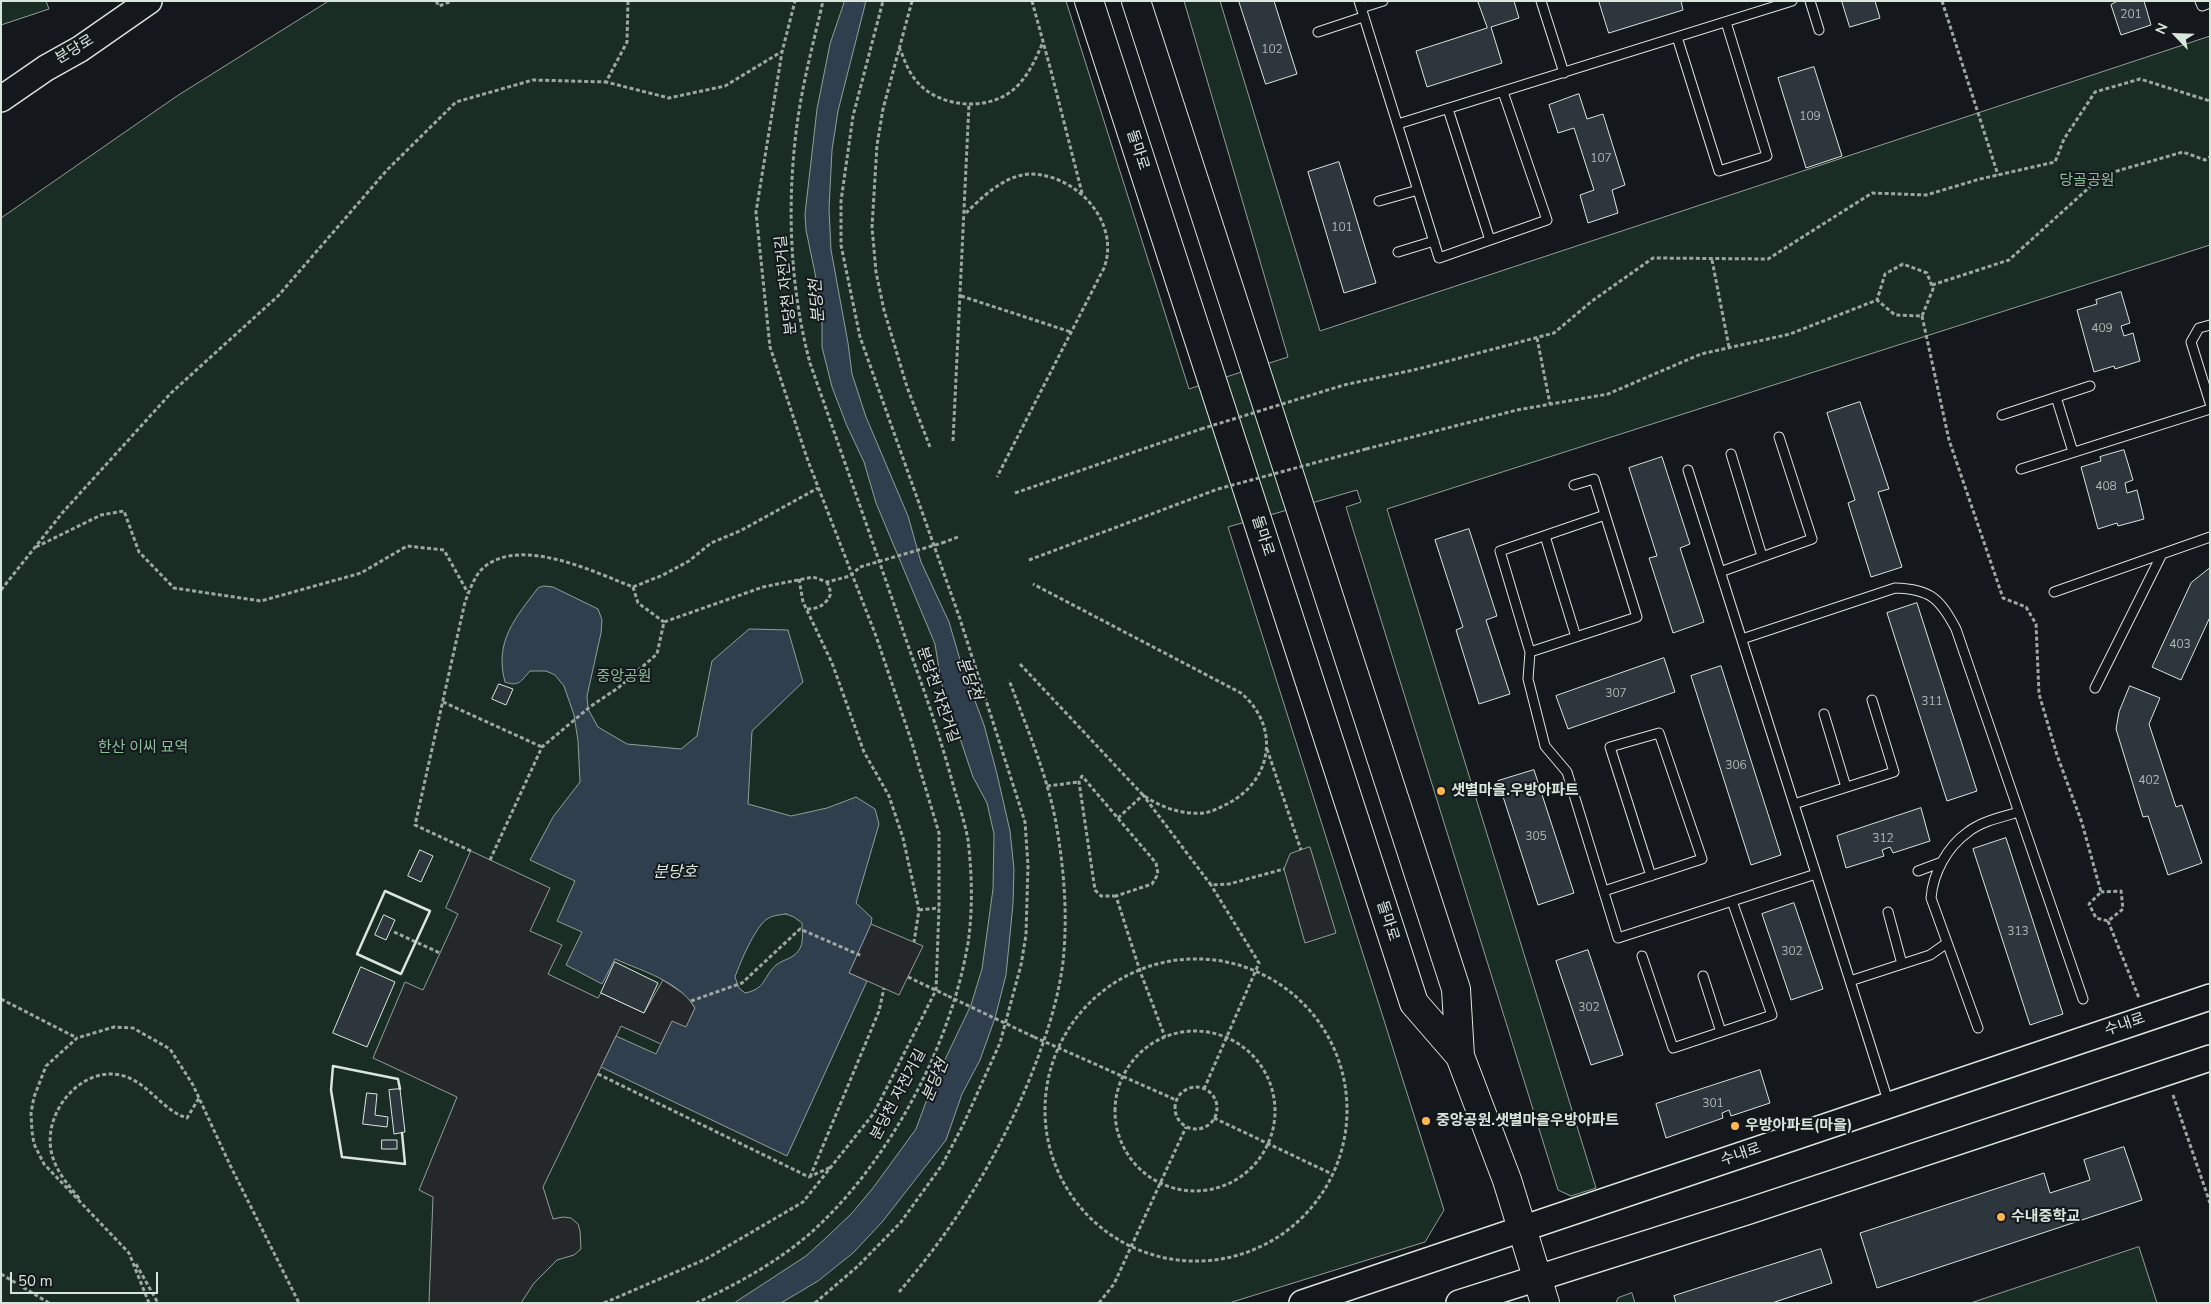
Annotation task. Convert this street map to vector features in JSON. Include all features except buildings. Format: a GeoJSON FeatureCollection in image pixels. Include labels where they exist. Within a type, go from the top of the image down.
{"type":"FeatureCollection","features":[{"type":"Feature","properties":{"kind":"main road","name":"분당로"},"geometry":{"type":"LineString","coordinates":[[1,99],[46,68],[80,49],[149,1]]}},
{"type":"Feature","properties":{"kind":"main road","name":"돌마로"},"geometry":{"type":"LineString","coordinates":[[1089,1],[1414,1003],[1460,1056]]}},
{"type":"Feature","properties":{"kind":"main road","name":"돌마로"},"geometry":{"type":"LineString","coordinates":[[1136,1],[1456,988],[1460,1056],[1507,1180],[1542,1290]]}},
{"type":"Feature","properties":{"kind":"main road","name":"수내로"},"geometry":{"type":"LineString","coordinates":[[1302,1303],[2210,997]]}},
{"type":"Feature","properties":{"kind":"main road"},"geometry":{"type":"LineString","coordinates":[[1459,1303],[1542,1290],[1746,1212],[2209,1061]]}},
{"type":"Feature","properties":{"kind":"lane"},"geometry":{"type":"LineString","coordinates":[[1318,32],[1361,9],[1383,1]]}},
{"type":"Feature","properties":{"kind":"lane"},"geometry":{"type":"LineString","coordinates":[[1541,1],[1564,73]]}},
{"type":"Feature","properties":{"kind":"lane"},"geometry":{"type":"LineString","coordinates":[[1758,1],[1761,11]]}},
{"type":"Feature","properties":{"kind":"lane"},"geometry":{"type":"LineString","coordinates":[[1398,124],[1792,1]]}},
{"type":"Feature","properties":{"kind":"lane"},"geometry":{"type":"LineString","coordinates":[[1810,1],[1819,30]]}},
{"type":"Feature","properties":{"kind":"lane"},"geometry":{"type":"LineString","coordinates":[[2200,1],[2202,6],[2210,3]]}},
{"type":"Feature","properties":{"kind":"lane"},"geometry":{"type":"LineString","coordinates":[[1361,9],[1439,258],[1547,220],[1503,92]]}},
{"type":"Feature","properties":{"kind":"lane"},"geometry":{"type":"LineString","coordinates":[[1677,37],[1719,171],[1727,169],[1767,156],[1726,22]]}},
{"type":"Feature","properties":{"kind":"lane"},"geometry":{"type":"LineString","coordinates":[[1448,109],[1490,240]]}},
{"type":"Feature","properties":{"kind":"lane"},"geometry":{"type":"LineString","coordinates":[[1378,201],[1418,190]]}},
{"type":"Feature","properties":{"kind":"lane"},"geometry":{"type":"LineString","coordinates":[[1398,252],[1434,241]]}},
{"type":"Feature","properties":{"kind":"lane"},"geometry":{"type":"LineString","coordinates":[[2210,325],[2199,328],[2191,342],[2210,403]]}},
{"type":"Feature","properties":{"kind":"lane"},"geometry":{"type":"LineString","coordinates":[[2002,415],[2090,386]]}},
{"type":"Feature","properties":{"kind":"lane"},"geometry":{"type":"LineString","coordinates":[[2056,397],[2073,452]]}},
{"type":"Feature","properties":{"kind":"lane"},"geometry":{"type":"LineString","coordinates":[[2020,469],[2210,409]]}},
{"type":"Feature","properties":{"kind":"lane"},"geometry":{"type":"LineString","coordinates":[[1720,572],[1812,539],[1779,437]]}},
{"type":"Feature","properties":{"kind":"lane"},"geometry":{"type":"LineString","coordinates":[[1731,454],[1762,556]]}},
{"type":"Feature","properties":{"kind":"lane"},"geometry":{"type":"LineString","coordinates":[[1688,470],[1889,1105]]}},
{"type":"Feature","properties":{"kind":"lane"},"geometry":{"type":"LineString","coordinates":[[1530,652],[1637,617],[1594,479],[1574,485]]}},
{"type":"Feature","properties":{"kind":"lane"},"geometry":{"type":"LineString","coordinates":[[1605,515],[1500,551],[1530,652],[1528,679],[1544,746],[1567,772],[1618,938],[1816,874]]}},
{"type":"Feature","properties":{"kind":"lane"},"geometry":{"type":"LineString","coordinates":[[1545,536],[1576,637]]}},
{"type":"Feature","properties":{"kind":"lane"},"geometry":{"type":"LineString","coordinates":[[2054,592],[2210,537]]}},
{"type":"Feature","properties":{"kind":"lane"},"geometry":{"type":"LineString","coordinates":[[2095,688],[2162,554]]}},
{"type":"Feature","properties":{"kind":"lane"},"geometry":{"type":"LineString","coordinates":[[1742,640],[1895,588],[1914,589],[1933,596],[1945,607],[1956,630],[2083,999]]}},
{"type":"Feature","properties":{"kind":"lane"},"geometry":{"type":"LineString","coordinates":[[1794,804],[1894,772],[1872,700]]}},
{"type":"Feature","properties":{"kind":"lane"},"geometry":{"type":"LineString","coordinates":[[1824,714],[1846,787]]}},
{"type":"Feature","properties":{"kind":"lane"},"geometry":{"type":"LineString","coordinates":[[1604,891],[1651,876],[1702,859],[1659,733],[1610,748],[1651,876]]}},
{"type":"Feature","properties":{"kind":"lane"},"geometry":{"type":"LineString","coordinates":[[1978,1028],[1931,898],[1936,874],[1942,862],[1959,840],[1969,831],[2019,812]]}},
{"type":"Feature","properties":{"kind":"lane"},"geometry":{"type":"LineString","coordinates":[[1918,871],[1942,862]]}},
{"type":"Feature","properties":{"kind":"lane"},"geometry":{"type":"LineString","coordinates":[[1642,956],[1673,1048],[1772,1015],[1732,901]]}},
{"type":"Feature","properties":{"kind":"lane"},"geometry":{"type":"LineString","coordinates":[[1888,912],[1902,964]]}},
{"type":"Feature","properties":{"kind":"lane"},"geometry":{"type":"LineString","coordinates":[[1850,981],[1930,955],[1948,943]]}},
{"type":"Feature","properties":{"kind":"lane"},"geometry":{"type":"LineString","coordinates":[[1702,976],[1720,1032]]}},
{"type":"Feature","properties":{"kind":"path"},"geometry":{"type":"LineString","coordinates":[[436,1],[438,6],[452,1]]}},
{"type":"Feature","properties":{"kind":"path"},"geometry":{"type":"LineString","coordinates":[[606,82],[627,42],[628,1]]}},
{"type":"Feature","properties":{"kind":"path"},"geometry":{"type":"LineString","coordinates":[[604,1303],[706,1260],[803,1202],[874,1113],[936,990],[939,832],[912,743],[876,636],[818,488],[770,347],[756,212],[782,52],[795,1]]}},
{"type":"Feature","properties":{"kind":"path","name":"분당천 자전거길"},"geometry":{"type":"LineString","coordinates":[[696,1303],[750,1275],[792,1248],[815,1229],[846,1198],[888,1144],[917,1092],[942,1035],[962,971],[971,917],[968,840],[941,738],[810,363],[801,323],[792,241],[791,203],[804,83],[823,1]]}},
{"type":"Feature","properties":{"kind":"path"},"geometry":{"type":"LineString","coordinates":[[815,1303],[858,1266],[896,1228],[942,1165],[963,1125],[1000,1043],[1021,965],[1026,934],[1028,865],[1024,822],[959,616],[860,337],[841,245],[841,201],[853,116],[883,1]]}},
{"type":"Feature","properties":{"kind":"path"},"geometry":{"type":"LineString","coordinates":[[912,1],[882,109],[877,145],[872,227],[876,272],[884,310],[907,387],[930,447]]}},
{"type":"Feature","properties":{"kind":"path"},"geometry":{"type":"LineString","coordinates":[[1032,1],[1082,193]]}},
{"type":"Feature","properties":{"kind":"path"},"geometry":{"type":"LineString","coordinates":[[1942,1],[1998,175]]}},
{"type":"Feature","properties":{"kind":"path"},"geometry":{"type":"LineString","coordinates":[[899,46],[915,79],[926,90],[939,98],[969,104],[1000,98],[1010,92],[1034,63],[1043,42]]}},
{"type":"Feature","properties":{"kind":"path"},"geometry":{"type":"LineString","coordinates":[[1,590],[63,512],[170,393],[278,296],[388,170],[456,102],[533,80],[606,82],[669,98],[725,86],[782,52]]}},
{"type":"Feature","properties":{"kind":"path"},"geometry":{"type":"LineString","coordinates":[[1015,493],[1201,430],[1344,385],[1418,369],[1554,333],[1592,301],[1652,258],[1768,259],[1872,193],[1926,195],[1998,175],[2055,162],[2064,139],[2095,92],[2140,79],[2210,101]]}},
{"type":"Feature","properties":{"kind":"path"},"geometry":{"type":"LineString","coordinates":[[953,441],[966,214],[969,104]]}},
{"type":"Feature","properties":{"kind":"path"},"geometry":{"type":"LineString","coordinates":[[1932,285],[2009,260],[2103,175],[2183,152],[2206,160],[2210,157]]}},
{"type":"Feature","properties":{"kind":"path"},"geometry":{"type":"LineString","coordinates":[[966,214],[992,190],[1010,179],[1029,174],[1049,176],[1082,193],[1094,207],[1107,241],[1108,256],[997,477]]}},
{"type":"Feature","properties":{"kind":"path"},"geometry":{"type":"LineString","coordinates":[[1712,260],[1730,347]]}},
{"type":"Feature","properties":{"kind":"path"},"geometry":{"type":"LineString","coordinates":[[1877,300],[1885,274],[1903,264],[1926,273],[1932,285],[1933,289],[1922,316],[1949,440],[2003,598],[2026,607],[2036,624],[2039,694],[2057,755],[2082,824],[2102,892]]}},
{"type":"Feature","properties":{"kind":"path"},"geometry":{"type":"LineString","coordinates":[[961,296],[1071,332]]}},
{"type":"Feature","properties":{"kind":"path"},"geometry":{"type":"LineString","coordinates":[[1029,560],[1218,490],[1517,410],[1608,394],[1701,354],[1790,334],[1877,300]]}},
{"type":"Feature","properties":{"kind":"path"},"geometry":{"type":"LineString","coordinates":[[1877,300],[1895,315],[1922,316]]}},
{"type":"Feature","properties":{"kind":"path"},"geometry":{"type":"LineString","coordinates":[[1537,338],[1550,404]]}},
{"type":"Feature","properties":{"kind":"path"},"geometry":{"type":"LineString","coordinates":[[471,851],[415,825],[468,594],[480,572],[492,562],[509,557],[533,554],[573,564],[633,587],[663,575],[689,560],[711,543],[740,531],[818,488]]}},
{"type":"Feature","properties":{"kind":"path"},"geometry":{"type":"LineString","coordinates":[[35,548],[101,515],[124,511],[139,552],[174,588],[261,601],[360,574],[407,546],[444,550],[468,594]]}},
{"type":"Feature","properties":{"kind":"path"},"geometry":{"type":"LineString","coordinates":[[664,622],[763,587],[813,577],[827,582],[860,568],[958,537]]}},
{"type":"Feature","properties":{"kind":"path"},"geometry":{"type":"LineString","coordinates":[[799,579],[802,596],[832,663],[864,752],[890,796],[903,838],[919,910],[914,942]]}},
{"type":"Feature","properties":{"kind":"path"},"geometry":{"type":"LineString","coordinates":[[807,609],[820,607],[825,603],[831,593],[827,582]]}},
{"type":"Feature","properties":{"kind":"path"},"geometry":{"type":"LineString","coordinates":[[1033,584],[1241,694],[1252,703],[1262,717],[1266,733],[1263,768],[1252,786],[1239,798],[1221,808],[1205,813],[1188,813],[1156,804],[1143,795]]}},
{"type":"Feature","properties":{"kind":"path"},"geometry":{"type":"LineString","coordinates":[[633,587],[638,603],[664,622]]}},
{"type":"Feature","properties":{"kind":"path"},"geometry":{"type":"LineString","coordinates":[[490,860],[542,747],[592,706],[618,688],[656,654],[664,622]]}},
{"type":"Feature","properties":{"kind":"path"},"geometry":{"type":"LineString","coordinates":[[1020,664],[1143,795],[1210,885],[1258,963],[1204,1089]]}},
{"type":"Feature","properties":{"kind":"path"},"geometry":{"type":"LineString","coordinates":[[899,1292],[942,1238],[978,1186],[1017,1110],[1044,1042],[1055,1002],[1062,963],[1065,930],[1058,843],[1047,786],[1009,680]]}},
{"type":"Feature","properties":{"kind":"path"},"geometry":{"type":"LineString","coordinates":[[443,702],[542,747]]}},
{"type":"Feature","properties":{"kind":"path"},"geometry":{"type":"LineString","coordinates":[[1266,744],[1301,850]]}},
{"type":"Feature","properties":{"kind":"path"},"geometry":{"type":"LineString","coordinates":[[1082,776],[1118,818],[1156,863],[1158,874],[1152,884],[1116,896],[1101,896],[1095,890],[1079,782],[1082,776]]}},
{"type":"Feature","properties":{"kind":"path"},"geometry":{"type":"LineString","coordinates":[[1047,786],[1079,782]]}},
{"type":"Feature","properties":{"kind":"path"},"geometry":{"type":"LineString","coordinates":[[1118,818],[1143,795]]}},
{"type":"Feature","properties":{"kind":"path"},"geometry":{"type":"LineString","coordinates":[[1210,885],[1229,884],[1284,869]]}},
{"type":"Feature","properties":{"kind":"path"},"geometry":{"type":"LineString","coordinates":[[2121,891],[2123,909],[2108,921],[2096,918],[2089,904],[2102,892],[2121,891]]}},
{"type":"Feature","properties":{"kind":"path"},"geometry":{"type":"LineString","coordinates":[[1116,896],[1140,971],[1165,1037]]}},
{"type":"Feature","properties":{"kind":"path"},"geometry":{"type":"LineString","coordinates":[[919,910],[939,908]]}},
{"type":"Feature","properties":{"kind":"path"},"geometry":{"type":"LineString","coordinates":[[2108,921],[2139,998]]}},
{"type":"Feature","properties":{"kind":"path"},"geometry":{"type":"LineString","coordinates":[[691,1002],[742,983],[800,929],[862,956]]}},
{"type":"Feature","properties":{"kind":"path"},"geometry":{"type":"LineString","coordinates":[[394,932],[440,953]]}},
{"type":"Feature","properties":{"kind":"path"},"geometry":{"type":"LineString","coordinates":[[1177,959],[1228,961],[1254,972],[1275,980],[1314,1014],[1339,1058],[1348,1108],[1340,1158],[1316,1204],[1278,1238],[1231,1258],[1180,1262],[1131,1248],[1092,1222],[1063,1184],[1047,1140],[1046,1093],[1058,1047],[1087,1005],[1128,974],[1177,959]]}},
{"type":"Feature","properties":{"kind":"path"},"geometry":{"type":"LineString","coordinates":[[908,977],[1044,1042],[1176,1100]]}},
{"type":"Feature","properties":{"kind":"path"},"geometry":{"type":"LineString","coordinates":[[810,1177],[879,1011],[884,988]]}},
{"type":"Feature","properties":{"kind":"path"},"geometry":{"type":"LineString","coordinates":[[1,999],[77,1038]]}},
{"type":"Feature","properties":{"kind":"path"},"geometry":{"type":"LineString","coordinates":[[158,1303],[129,1253],[44,1164],[34,1144],[31,1113],[39,1080],[46,1066],[77,1038],[114,1027],[134,1028],[170,1049],[199,1098],[230,1165],[299,1303]]}},
{"type":"Feature","properties":{"kind":"path"},"geometry":{"type":"LineString","coordinates":[[1202,1030],[1226,1036],[1248,1049],[1265,1069],[1274,1093],[1276,1119],[1269,1144],[1255,1166],[1235,1182],[1210,1191],[1184,1192],[1160,1184],[1139,1170],[1124,1150],[1116,1126],[1115,1101],[1123,1076],[1136,1056],[1156,1041],[1165,1037],[1178,1032],[1202,1030]]}},
{"type":"Feature","properties":{"kind":"path"},"geometry":{"type":"LineString","coordinates":[[72,1193],[80,1199],[58,1170],[51,1152],[49,1134],[54,1116],[63,1100],[73,1089],[88,1080],[105,1074],[122,1076],[137,1082],[151,1091],[177,1115],[187,1118],[199,1098]]}},
{"type":"Feature","properties":{"kind":"path"},"geometry":{"type":"LineString","coordinates":[[598,1074],[810,1177]]}},
{"type":"Feature","properties":{"kind":"path"},"geometry":{"type":"LineString","coordinates":[[1190,1088],[1204,1089],[1210,1093],[1216,1104],[1214,1118],[1210,1123],[1199,1129],[1186,1126],[1176,1116],[1176,1100],[1184,1091],[1190,1088]]}},
{"type":"Feature","properties":{"kind":"path"},"geometry":{"type":"LineString","coordinates":[[2173,1095],[2210,1203]]}},
{"type":"Feature","properties":{"kind":"path"},"geometry":{"type":"LineString","coordinates":[[1214,1118],[1332,1174]]}},
{"type":"Feature","properties":{"kind":"path"},"geometry":{"type":"LineString","coordinates":[[1100,1303],[1114,1284],[1186,1126]]}},
{"type":"Feature","properties":{"kind":"path"},"geometry":{"type":"LineString","coordinates":[[810,1177],[832,1166]]}},
{"type":"Feature","properties":{"kind":"path"},"geometry":{"type":"LineString","coordinates":[[129,1253],[147,1302]]}},
{"type":"Feature","properties":{"kind":"path"},"geometry":{"type":"LineString","coordinates":[[1,1274],[49,1303]]}},
{"type":"Feature","properties":{"kind":"green space"},"geometry":{"type":"Polygon","coordinates":[[[1,1],[46,1],[49,9],[1,25],[1,1]]]}},
{"type":"Feature","properties":{"kind":"green space","name":"중앙공원"},"geometry":{"type":"Polygon","coordinates":[[[329,1],[1066,1],[1189,389],[1288,357],[1184,1],[1220,1],[1320,331],[2210,36],[2210,245],[1387,509],[1596,1188],[1571,1196],[1558,1190],[1346,507],[1361,502],[1357,490],[1228,527],[1444,1210],[1425,1242],[1229,1303],[1,1303],[1,218],[177,96],[329,1]]]}},
{"type":"Feature","properties":{"kind":"green space"},"geometry":{"type":"Polygon","coordinates":[[[2139,1247],[2157,1303],[1971,1303],[2139,1247]]]}},
{"type":"Feature","properties":{"kind":"green space"},"geometry":{"type":"Polygon","coordinates":[[[1632,1293],[1635,1303],[1616,1303],[1618,1298],[1632,1293]]]}},
{"type":"Feature","properties":{"kind":"shaded area"},"geometry":{"type":"Polygon","coordinates":[[[1310,847],[1336,933],[1305,943],[1284,869],[1290,854],[1310,847]]]}},
{"type":"Feature","properties":{"kind":"shaded area"},"geometry":{"type":"Polygon","coordinates":[[[471,851],[550,888],[530,931],[562,945],[548,974],[598,998],[601,993],[644,1013],[663,980],[687,996],[695,1008],[686,1028],[672,1022],[661,1044],[621,1026],[543,1187],[553,1219],[571,1218],[578,1224],[581,1249],[574,1255],[557,1260],[534,1283],[521,1303],[429,1303],[433,1197],[419,1190],[457,1097],[373,1058],[405,982],[423,990],[458,914],[446,908],[471,851]]]}},
{"type":"Feature","properties":{"kind":"shaded area"},"geometry":{"type":"Polygon","coordinates":[[[871,924],[923,946],[899,995],[849,973],[871,924]]]}},
{"type":"Feature","properties":{"kind":"water","name":"분당천"},"geometry":{"type":"Polygon","coordinates":[[[845,1],[866,1],[838,111],[832,150],[829,209],[831,250],[852,374],[866,417],[908,516],[921,562],[949,622],[961,663],[984,725],[1010,831],[1014,869],[1013,904],[1006,975],[995,1018],[980,1060],[962,1094],[946,1140],[883,1221],[853,1253],[818,1281],[781,1303],[734,1303],[806,1256],[828,1236],[852,1213],[873,1188],[916,1129],[930,1091],[971,1005],[982,969],[993,889],[994,834],[987,803],[973,777],[941,682],[935,644],[876,503],[864,462],[847,426],[832,387],[822,347],[822,322],[806,230],[805,214],[817,109],[830,44],[845,1]]]}},
{"type":"Feature","properties":{"kind":"water","name":"분당호"},"geometry":{"type":"Polygon","coordinates":[[[544,586],[553,587],[598,609],[602,620],[601,633],[587,696],[588,709],[598,727],[627,744],[681,749],[697,736],[712,661],[749,629],[788,630],[803,682],[752,731],[748,804],[791,816],[827,808],[856,797],[875,809],[879,824],[856,903],[872,918],[849,973],[867,981],[787,1156],[601,1067],[616,1036],[656,1054],[672,1021],[686,1027],[695,1008],[680,991],[670,984],[615,959],[602,984],[566,965],[582,932],[557,921],[575,881],[530,860],[553,817],[580,782],[578,741],[574,715],[564,686],[555,675],[546,671],[530,671],[524,678],[514,684],[505,682],[502,668],[502,655],[509,631],[538,588],[544,586]],[[786,914],[776,915],[767,919],[758,929],[748,946],[735,977],[739,988],[745,993],[761,986],[776,965],[794,955],[801,947],[802,923],[786,914]]]}},
{"type":"Feature","properties":{"kind":"wall"},"geometry":{"type":"LineString","coordinates":[[385,891],[430,911],[401,974],[357,954],[385,891]]}},
{"type":"Feature","properties":{"kind":"wall"},"geometry":{"type":"LineString","coordinates":[[400,1089],[398,1079],[333,1066],[331,1090],[342,1157],[405,1164],[402,1133]]}},
{"type":"Feature","properties":{"kind":"place","name":"샛별마을.우방아파트"},"geometry":{"type":"Point","coordinates":[1441,791]}},
{"type":"Feature","properties":{"kind":"place","name":"중앙공원.샛별마을우방아파트"},"geometry":{"type":"Point","coordinates":[1426,1121]}},
{"type":"Feature","properties":{"kind":"place","name":"우방아파트(마을)"},"geometry":{"type":"Point","coordinates":[1735,1126]}},
{"type":"Feature","properties":{"kind":"place","name":"수내중학교"},"geometry":{"type":"Point","coordinates":[2001,1217]}},
{"type":"Feature","properties":{"kind":"park label","name":"당골공원"},"geometry":{"type":"Point","coordinates":[2087,181]}},
{"type":"Feature","properties":{"kind":"park label","name":"한산 이씨 묘역"},"geometry":{"type":"Point","coordinates":[143,748]}}]}
